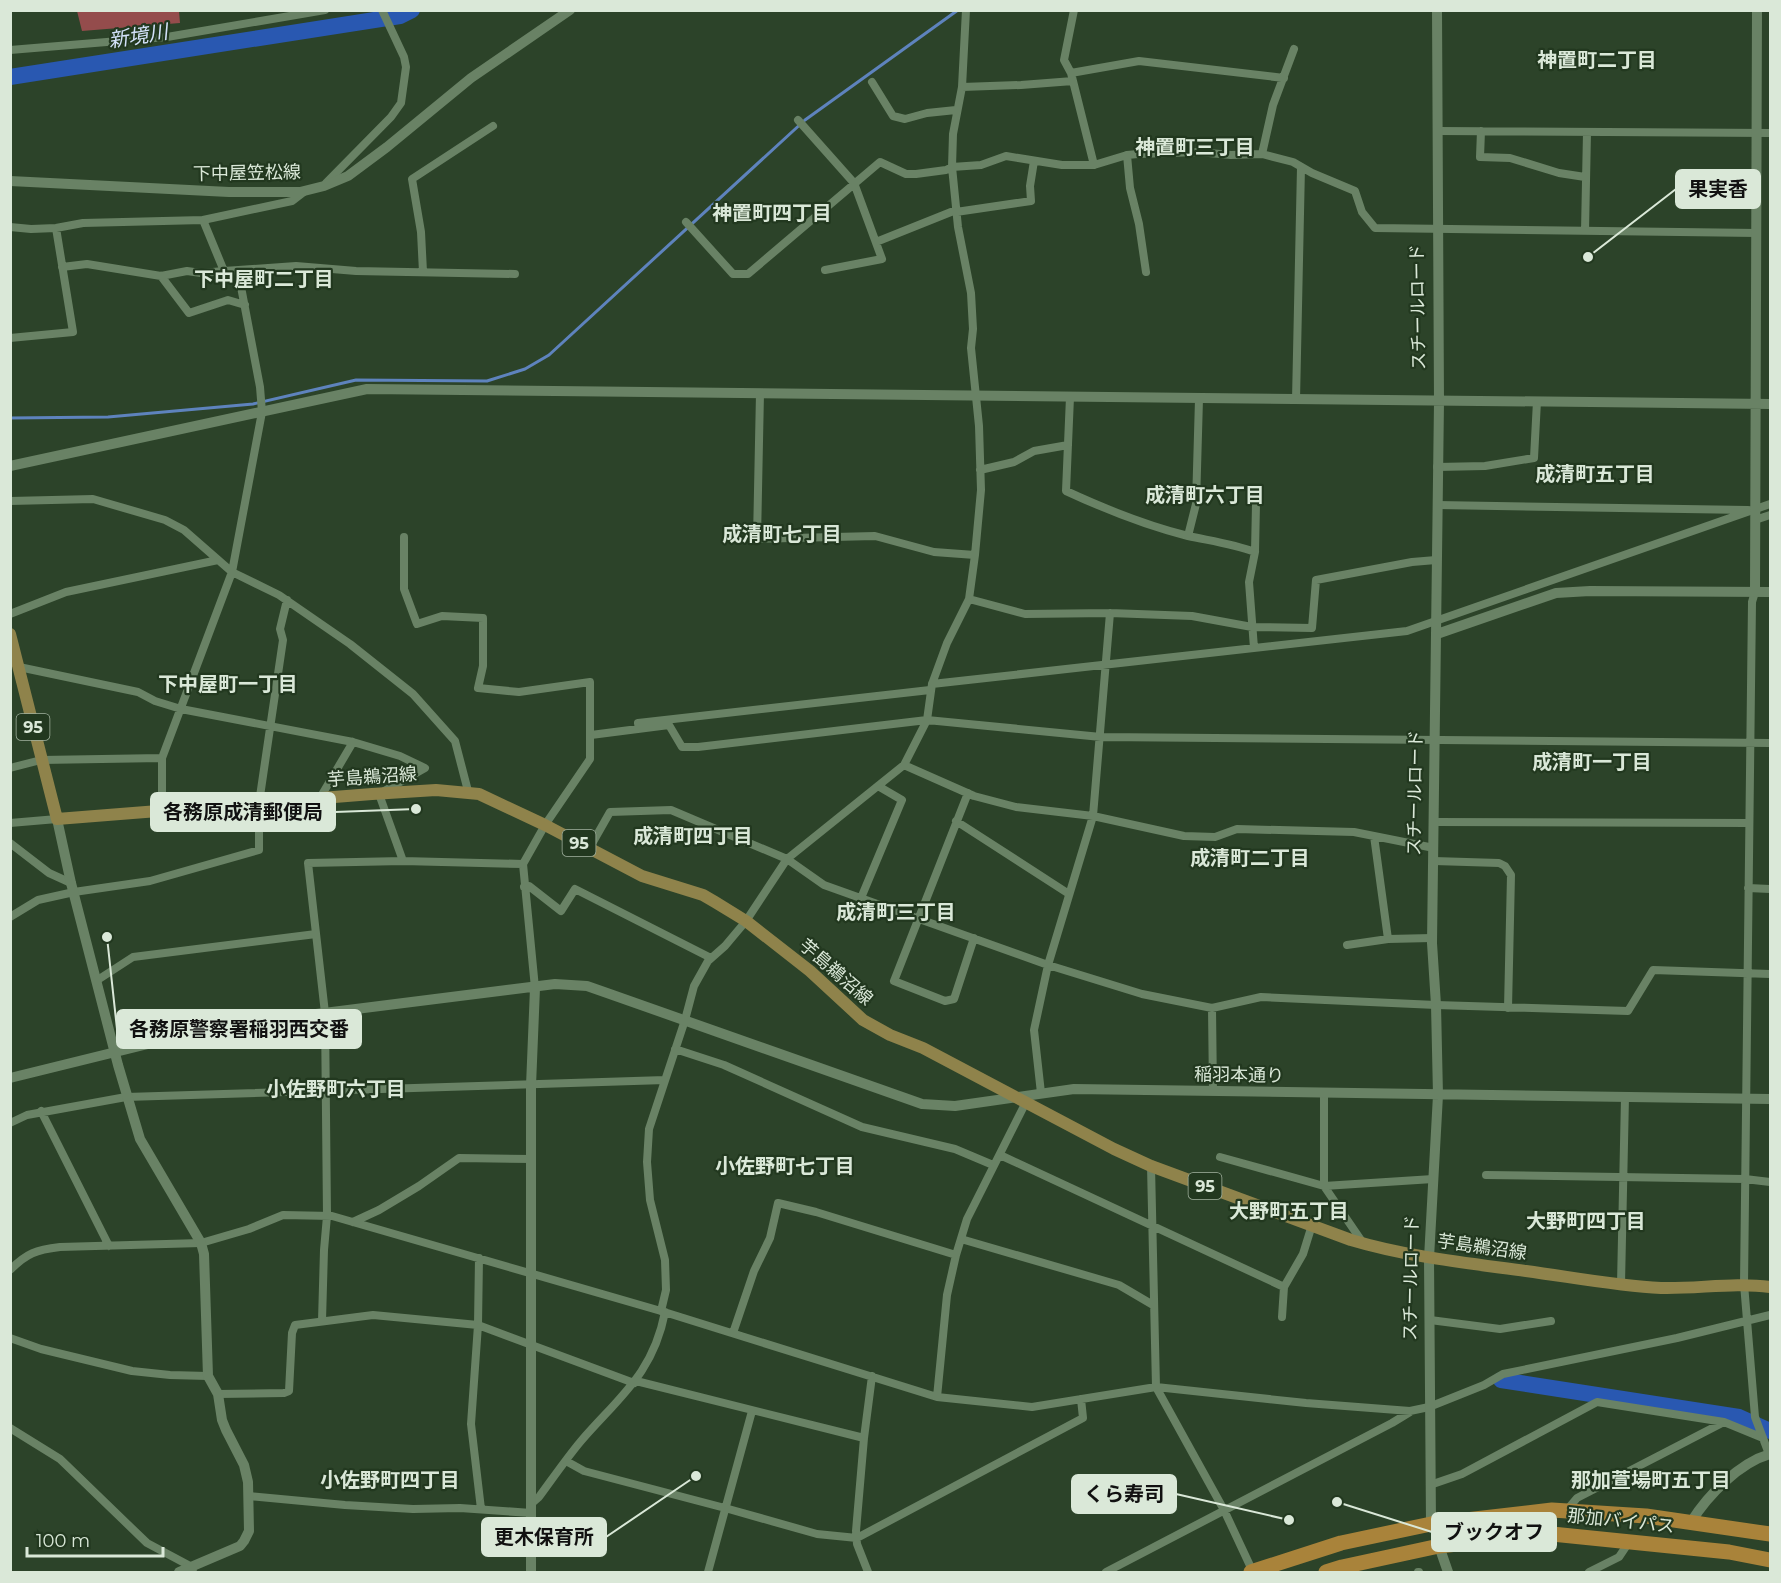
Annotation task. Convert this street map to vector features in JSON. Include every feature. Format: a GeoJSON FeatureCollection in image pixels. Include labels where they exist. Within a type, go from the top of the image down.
{"type":"FeatureCollection","features":[{"type":"Feature","properties":{"kind":"highway","name":"那加バイパス"},"geometry":{"type":"LineString","coordinates":[[1252,1572],[1341,1542],[1431,1524],[1552,1510],[1646,1516],[1770,1534]]}},
{"type":"Feature","properties":{"kind":"highway","name":"スチールロード"},"geometry":{"type":"LineString","coordinates":[[1431,1524],[1439,1546]]}},
{"type":"Feature","properties":{"kind":"highway","name":"那加バイパス"},"geometry":{"type":"LineString","coordinates":[[1326,1572],[1439,1546],[1552,1534],[1729,1552],[1770,1560]]}},
{"type":"Feature","properties":{"kind":"main road","name":"95"},"geometry":{"type":"LineString","coordinates":[[10,634],[57,819]]}},
{"type":"Feature","properties":{"kind":"main road","name":"芋島鵜沼線"},"geometry":{"type":"LineString","coordinates":[[57,819],[436,790],[468,791],[479,794],[545,825],[642,876],[703,895],[746,921],[810,971],[864,1020],[1150,1166],[1363,1244],[1428,1258],[1621,1284],[1677,1288],[1744,1284],[1770,1287]]}},
{"type":"Feature","properties":{"kind":"street"},"geometry":{"type":"LineString","coordinates":[[10,50],[167,37],[325,10]]}},
{"type":"Feature","properties":{"kind":"street"},"geometry":{"type":"LineString","coordinates":[[324,186],[391,117],[401,102],[406,67],[404,57],[382,10]]}},
{"type":"Feature","properties":{"kind":"street","name":"下中屋笠松線"},"geometry":{"type":"LineString","coordinates":[[10,181],[218,192],[306,190],[324,186],[348,176],[471,78],[570,10]]}},
{"type":"Feature","properties":{"kind":"street"},"geometry":{"type":"LineString","coordinates":[[531,1509],[580,1442],[635,1382],[661,1336],[666,1290],[665,1260],[650,1200],[647,1162],[649,1129],[694,986],[711,958],[725,946],[746,921],[787,859],[904,765],[927,720],[931,687],[947,643],[969,599],[981,490],[979,426],[971,348],[973,329],[971,293],[956,211],[952,167],[956,110],[962,87],[966,10]]}},
{"type":"Feature","properties":{"kind":"street"},"geometry":{"type":"LineString","coordinates":[[1074,10],[1064,60],[1072,77],[1094,165]]}},
{"type":"Feature","properties":{"kind":"street","name":"スチールロード"},"geometry":{"type":"LineString","coordinates":[[1431,1524],[1428,1258],[1438,1095],[1432,938],[1437,634],[1437,10]]}},
{"type":"Feature","properties":{"kind":"street"},"geometry":{"type":"LineString","coordinates":[[1691,1522],[1710,1494],[1744,1467],[1770,1454],[1755,1417],[1744,1284],[1752,602],[1755,592],[1757,10]]}},
{"type":"Feature","properties":{"kind":"street"},"geometry":{"type":"LineString","coordinates":[[1262,154],[1273,105],[1294,49]]}},
{"type":"Feature","properties":{"kind":"street"},"geometry":{"type":"LineString","coordinates":[[962,87],[1021,85],[1072,77],[1139,61],[1284,78]]}},
{"type":"Feature","properties":{"kind":"street"},"geometry":{"type":"LineString","coordinates":[[872,82],[892,116],[905,119],[927,113],[956,110]]}},
{"type":"Feature","properties":{"kind":"street"},"geometry":{"type":"LineString","coordinates":[[801,122],[854,183],[882,259],[825,270]]}},
{"type":"Feature","properties":{"kind":"street"},"geometry":{"type":"LineString","coordinates":[[423,272],[421,232],[412,179],[493,126]]}},
{"type":"Feature","properties":{"kind":"street"},"geometry":{"type":"LineString","coordinates":[[1438,131],[1770,133]]}},
{"type":"Feature","properties":{"kind":"street"},"geometry":{"type":"LineString","coordinates":[[1481,131],[1480,157],[1510,158],[1559,173],[1585,177]]}},
{"type":"Feature","properties":{"kind":"street"},"geometry":{"type":"LineString","coordinates":[[1585,231],[1587,132]]}},
{"type":"Feature","properties":{"kind":"street"},"geometry":{"type":"LineString","coordinates":[[688,225],[733,274],[748,274],[880,162],[906,174],[981,165],[1006,156],[1062,165],[1094,165],[1127,155],[1198,152],[1231,156],[1262,154],[1293,162],[1356,191],[1362,212],[1375,228],[1437,227],[1757,233]]}},
{"type":"Feature","properties":{"kind":"street"},"geometry":{"type":"LineString","coordinates":[[1127,155],[1130,188],[1140,224],[1146,272]]}},
{"type":"Feature","properties":{"kind":"street"},"geometry":{"type":"LineString","coordinates":[[876,242],[956,211],[1031,201],[1029,186],[1034,161]]}},
{"type":"Feature","properties":{"kind":"street"},"geometry":{"type":"LineString","coordinates":[[1296,399],[1301,167]]}},
{"type":"Feature","properties":{"kind":"street"},"geometry":{"type":"LineString","coordinates":[[10,227],[31,229],[56,228],[83,223],[203,220],[292,201],[306,190]]}},
{"type":"Feature","properties":{"kind":"street"},"geometry":{"type":"LineString","coordinates":[[203,220],[224,271]]}},
{"type":"Feature","properties":{"kind":"street"},"geometry":{"type":"LineString","coordinates":[[10,338],[73,332],[56,228]]}},
{"type":"Feature","properties":{"kind":"street"},"geometry":{"type":"LineString","coordinates":[[62,267],[87,264],[161,276],[187,271],[201,273],[296,266],[356,271],[515,274]]}},
{"type":"Feature","properties":{"kind":"street"},"geometry":{"type":"LineString","coordinates":[[162,810],[162,758],[232,572],[262,412],[238,271]]}},
{"type":"Feature","properties":{"kind":"street"},"geometry":{"type":"LineString","coordinates":[[161,276],[189,313],[228,300],[245,305]]}},
{"type":"Feature","properties":{"kind":"street"},"geometry":{"type":"LineString","coordinates":[[10,466],[367,389],[1770,404]]}},
{"type":"Feature","properties":{"kind":"street"},"geometry":{"type":"LineString","coordinates":[[760,393],[757,539],[875,537],[934,552],[975,555]]}},
{"type":"Feature","properties":{"kind":"street"},"geometry":{"type":"LineString","coordinates":[[1070,397],[1066,491],[1123,517],[1188,536],[1234,544],[1256,552]]}},
{"type":"Feature","properties":{"kind":"street"},"geometry":{"type":"LineString","coordinates":[[1188,536],[1196,504],[1200,399]]}},
{"type":"Feature","properties":{"kind":"street"},"geometry":{"type":"LineString","coordinates":[[1437,467],[1485,466],[1534,458],[1537,401]]}},
{"type":"Feature","properties":{"kind":"street"},"geometry":{"type":"LineString","coordinates":[[980,470],[1014,462],[1034,451],[1068,445]]}},
{"type":"Feature","properties":{"kind":"street"},"geometry":{"type":"LineString","coordinates":[[10,501],[93,499],[165,520],[184,530],[232,572],[287,600],[350,644],[413,694],[455,741],[460,753],[468,791]]}},
{"type":"Feature","properties":{"kind":"street"},"geometry":{"type":"LineString","coordinates":[[1254,648],[1249,582],[1256,552],[1256,504]]}},
{"type":"Feature","properties":{"kind":"street"},"geometry":{"type":"LineString","coordinates":[[639,729],[638,723],[1106,665],[1407,631],[1755,515],[1770,504]]}},
{"type":"Feature","properties":{"kind":"street"},"geometry":{"type":"LineString","coordinates":[[1437,505],[1770,515]]}},
{"type":"Feature","properties":{"kind":"street"},"geometry":{"type":"LineString","coordinates":[[404,537],[404,589],[417,624],[442,616],[483,618],[483,666],[478,688],[519,692],[590,682],[590,759],[545,825],[523,864],[535,988],[531,1086],[531,1509],[534,1572]]}},
{"type":"Feature","properties":{"kind":"street"},"geometry":{"type":"LineString","coordinates":[[10,614],[66,592],[218,560]]}},
{"type":"Feature","properties":{"kind":"street"},"geometry":{"type":"LineString","coordinates":[[969,599],[1025,614],[1110,613],[1192,616],[1252,627],[1312,628],[1316,580],[1412,562],[1436,560]]}},
{"type":"Feature","properties":{"kind":"street"},"geometry":{"type":"LineString","coordinates":[[1437,634],[1556,593],[1590,591],[1770,592]]}},
{"type":"Feature","properties":{"kind":"street"},"geometry":{"type":"LineString","coordinates":[[10,917],[38,900],[72,888],[150,881],[259,850],[259,803],[283,640],[280,629],[287,600]]}},
{"type":"Feature","properties":{"kind":"street"},"geometry":{"type":"LineString","coordinates":[[1039,1109],[1038,1102],[1041,1093],[1034,1030],[1048,964],[1093,816],[1110,613]]}},
{"type":"Feature","properties":{"kind":"street"},"geometry":{"type":"LineString","coordinates":[[19,667],[138,692],[181,710],[353,742],[400,756],[424,768],[379,794],[404,861]]}},
{"type":"Feature","properties":{"kind":"street"},"geometry":{"type":"LineString","coordinates":[[591,735],[669,726],[682,747],[698,747],[927,720],[1101,736],[1770,743]]}},
{"type":"Feature","properties":{"kind":"street"},"geometry":{"type":"LineString","coordinates":[[320,798],[353,742]]}},
{"type":"Feature","properties":{"kind":"street"},"geometry":{"type":"LineString","coordinates":[[10,768],[42,760],[162,758]]}},
{"type":"Feature","properties":{"kind":"street"},"geometry":{"type":"LineString","coordinates":[[904,765],[968,793],[1016,807],[1093,816],[1184,836],[1215,837],[1237,829],[1354,832],[1434,848]]}},
{"type":"Feature","properties":{"kind":"street"},"geometry":{"type":"LineString","coordinates":[[861,898],[902,800],[878,786]]}},
{"type":"Feature","properties":{"kind":"street"},"geometry":{"type":"LineString","coordinates":[[968,793],[894,981],[945,1001],[954,999],[974,938]]}},
{"type":"Feature","properties":{"kind":"street"},"geometry":{"type":"LineString","coordinates":[[589,849],[610,812],[671,810],[787,859],[824,885],[1048,964],[1142,994],[1212,1008],[1261,997],[1628,1011],[1653,970],[1770,974]]}},
{"type":"Feature","properties":{"kind":"street"},"geometry":{"type":"LineString","coordinates":[[10,823],[57,819],[72,888],[126,1097],[140,1139],[201,1243],[204,1254],[208,1376],[218,1394],[226,1431],[244,1465],[249,1496],[249,1531],[240,1546],[193,1570],[179,1572]]}},
{"type":"Feature","properties":{"kind":"street"},"geometry":{"type":"LineString","coordinates":[[956,821],[1069,894]]}},
{"type":"Feature","properties":{"kind":"street"},"geometry":{"type":"LineString","coordinates":[[1435,822],[1749,823]]}},
{"type":"Feature","properties":{"kind":"street"},"geometry":{"type":"LineString","coordinates":[[1374,836],[1388,939]]}},
{"type":"Feature","properties":{"kind":"street"},"geometry":{"type":"LineString","coordinates":[[10,843],[72,888]]}},
{"type":"Feature","properties":{"kind":"street"},"geometry":{"type":"LineString","coordinates":[[322,1322],[327,1216],[325,1013],[308,862],[404,861],[523,864]]}},
{"type":"Feature","properties":{"kind":"street"},"geometry":{"type":"LineString","coordinates":[[1434,861],[1499,863],[1505,866],[1511,875],[1508,1008]]}},
{"type":"Feature","properties":{"kind":"street"},"geometry":{"type":"LineString","coordinates":[[524,886],[529,886],[561,911],[575,889],[711,958]]}},
{"type":"Feature","properties":{"kind":"street"},"geometry":{"type":"LineString","coordinates":[[1748,888],[1770,889]]}},
{"type":"Feature","properties":{"kind":"street"},"geometry":{"type":"LineString","coordinates":[[96,981],[133,957],[316,934]]}},
{"type":"Feature","properties":{"kind":"street"},"geometry":{"type":"LineString","coordinates":[[1347,945],[1388,939],[1432,938]]}},
{"type":"Feature","properties":{"kind":"street","name":"稲羽本通り"},"geometry":{"type":"LineString","coordinates":[[10,1078],[220,1026],[555,984],[587,986],[922,1104],[955,1106],[1021,1099],[1041,1093],[1074,1089],[1770,1099]]}},
{"type":"Feature","properties":{"kind":"street"},"geometry":{"type":"LineString","coordinates":[[1212,1008],[1213,1091]]}},
{"type":"Feature","properties":{"kind":"street"},"geometry":{"type":"LineString","coordinates":[[675,1049],[724,1065],[862,1127],[955,1149],[993,1165]]}},
{"type":"Feature","properties":{"kind":"street"},"geometry":{"type":"LineString","coordinates":[[10,1123],[27,1115],[126,1097],[664,1080]]}},
{"type":"Feature","properties":{"kind":"street"},"geometry":{"type":"LineString","coordinates":[[1324,1093],[1324,1186],[1363,1244]]}},
{"type":"Feature","properties":{"kind":"street"},"geometry":{"type":"LineString","coordinates":[[1621,1284],[1625,1097]]}},
{"type":"Feature","properties":{"kind":"street"},"geometry":{"type":"LineString","coordinates":[[937,1397],[947,1294],[956,1255],[967,1219],[1000,1155],[1021,1099]]}},
{"type":"Feature","properties":{"kind":"street"},"geometry":{"type":"LineString","coordinates":[[41,1112],[109,1246]]}},
{"type":"Feature","properties":{"kind":"street"},"geometry":{"type":"LineString","coordinates":[[1000,1155],[1284,1287]]}},
{"type":"Feature","properties":{"kind":"street"},"geometry":{"type":"LineString","coordinates":[[1220,1156],[1324,1186],[1433,1179]]}},
{"type":"Feature","properties":{"kind":"street"},"geometry":{"type":"LineString","coordinates":[[353,1222],[379,1210],[419,1186],[459,1158],[532,1159]]}},
{"type":"Feature","properties":{"kind":"street"},"geometry":{"type":"LineString","coordinates":[[1150,1166],[1156,1387],[1224,1510],[1252,1572]]}},
{"type":"Feature","properties":{"kind":"street"},"geometry":{"type":"LineString","coordinates":[[1486,1175],[1624,1179],[1745,1179],[1770,1182]]}},
{"type":"Feature","properties":{"kind":"street"},"geometry":{"type":"LineString","coordinates":[[733,1333],[754,1271],[770,1238],[778,1203],[816,1212],[956,1255]]}},
{"type":"Feature","properties":{"kind":"street"},"geometry":{"type":"LineString","coordinates":[[10,1270],[37,1250],[60,1247],[201,1243],[249,1229],[283,1215],[327,1216],[532,1273],[937,1397],[1032,1407],[1156,1387],[1316,1404],[1410,1411],[1429,1407],[1484,1385],[1503,1374],[1677,1338],[1770,1315]]}},
{"type":"Feature","properties":{"kind":"street"},"geometry":{"type":"LineString","coordinates":[[1282,1317],[1284,1287],[1304,1254],[1312,1225]]}},
{"type":"Feature","properties":{"kind":"street"},"geometry":{"type":"LineString","coordinates":[[961,1239],[1119,1285],[1153,1305]]}},
{"type":"Feature","properties":{"kind":"street"},"geometry":{"type":"LineString","coordinates":[[479,1258],[478,1325],[471,1424],[481,1509]]}},
{"type":"Feature","properties":{"kind":"street"},"geometry":{"type":"LineString","coordinates":[[218,1394],[284,1393],[288,1391],[292,1333],[295,1325],[373,1315],[478,1325],[635,1382],[864,1438]]}},
{"type":"Feature","properties":{"kind":"street"},"geometry":{"type":"LineString","coordinates":[[1430,1320],[1500,1329],[1551,1321]]}},
{"type":"Feature","properties":{"kind":"street"},"geometry":{"type":"LineString","coordinates":[[10,1338],[41,1349],[132,1371],[170,1376],[208,1376]]}},
{"type":"Feature","properties":{"kind":"street"},"geometry":{"type":"LineString","coordinates":[[868,1572],[857,1538],[864,1438],[872,1376]]}},
{"type":"Feature","properties":{"kind":"street"},"geometry":{"type":"LineString","coordinates":[[566,1461],[584,1471],[816,1534],[857,1538],[1083,1418],[1081,1399]]}},
{"type":"Feature","properties":{"kind":"street"},"geometry":{"type":"LineString","coordinates":[[1430,1485],[1462,1474],[1598,1402],[1724,1422],[1762,1434]]}},
{"type":"Feature","properties":{"kind":"street"},"geometry":{"type":"LineString","coordinates":[[708,1572],[752,1411]]}},
{"type":"Feature","properties":{"kind":"street"},"geometry":{"type":"LineString","coordinates":[[1106,1572],[1392,1423],[1410,1411]]}},
{"type":"Feature","properties":{"kind":"street"},"geometry":{"type":"LineString","coordinates":[[1566,1511],[1577,1498],[1724,1422]]}},
{"type":"Feature","properties":{"kind":"street"},"geometry":{"type":"LineString","coordinates":[[10,1428],[60,1459],[147,1543],[193,1570]]}},
{"type":"Feature","properties":{"kind":"street"},"geometry":{"type":"LineString","coordinates":[[249,1496],[413,1509],[531,1509]]}},
{"type":"Feature","properties":{"kind":"street"},"geometry":{"type":"LineString","coordinates":[[1589,1572],[1618,1557],[1629,1542]]}},
{"type":"Feature","properties":{"kind":"street","name":"スチールロード"},"geometry":{"type":"LineString","coordinates":[[1439,1546],[1448,1572]]}},
{"type":"Feature","properties":{"kind":"shaded area"},"geometry":{"type":"Polygon","coordinates":[[[77,11],[179,11],[180,23],[82,31],[77,11]]]}},
{"type":"Feature","properties":{"kind":"waterway","name":"新境川"},"geometry":{"type":"LineString","coordinates":[[10,77],[400,16],[412,10]]}},
{"type":"Feature","properties":{"kind":"waterway"},"geometry":{"type":"LineString","coordinates":[[10,418],[108,417],[253,404],[356,380],[487,381],[525,369],[549,355],[805,120],[958,10]]}},
{"type":"Feature","properties":{"kind":"waterway"},"geometry":{"type":"LineString","coordinates":[[1501,1380],[1739,1417],[1770,1431]]}},
{"type":"Feature","properties":{"kind":"place","name":"果実香"},"geometry":{"type":"Point","coordinates":[1588,257]}},
{"type":"Feature","properties":{"kind":"place","name":"各務原成清郵便局"},"geometry":{"type":"Point","coordinates":[416,809]}},
{"type":"Feature","properties":{"kind":"place","name":"各務原警察署稲羽西交番"},"geometry":{"type":"Point","coordinates":[107,937]}},
{"type":"Feature","properties":{"kind":"place","name":"更木保育所"},"geometry":{"type":"Point","coordinates":[696,1476]}},
{"type":"Feature","properties":{"kind":"place","name":"ブックオフ"},"geometry":{"type":"Point","coordinates":[1337,1502]}},
{"type":"Feature","properties":{"kind":"place","name":"くら寿司"},"geometry":{"type":"Point","coordinates":[1289,1520]}},
{"type":"Feature","properties":{"kind":"district","name":"神置町二丁目"},"geometry":{"type":"Point","coordinates":[1597,60]}},
{"type":"Feature","properties":{"kind":"district","name":"神置町三丁目"},"geometry":{"type":"Point","coordinates":[1195,147]}},
{"type":"Feature","properties":{"kind":"district","name":"神置町四丁目"},"geometry":{"type":"Point","coordinates":[772,213]}},
{"type":"Feature","properties":{"kind":"district","name":"下中屋町二丁目"},"geometry":{"type":"Point","coordinates":[264,279]}},
{"type":"Feature","properties":{"kind":"district","name":"成清町五丁目"},"geometry":{"type":"Point","coordinates":[1595,474]}},
{"type":"Feature","properties":{"kind":"district","name":"成清町六丁目"},"geometry":{"type":"Point","coordinates":[1205,495]}},
{"type":"Feature","properties":{"kind":"district","name":"成清町七丁目"},"geometry":{"type":"Point","coordinates":[782,534]}},
{"type":"Feature","properties":{"kind":"district","name":"下中屋町一丁目"},"geometry":{"type":"Point","coordinates":[228,684]}},
{"type":"Feature","properties":{"kind":"district","name":"成清町一丁目"},"geometry":{"type":"Point","coordinates":[1592,762]}},
{"type":"Feature","properties":{"kind":"district","name":"成清町四丁目"},"geometry":{"type":"Point","coordinates":[693,836]}},
{"type":"Feature","properties":{"kind":"district","name":"成清町二丁目"},"geometry":{"type":"Point","coordinates":[1250,858]}},
{"type":"Feature","properties":{"kind":"district","name":"成清町三丁目"},"geometry":{"type":"Point","coordinates":[896,912]}},
{"type":"Feature","properties":{"kind":"district","name":"小佐野町六丁目"},"geometry":{"type":"Point","coordinates":[336,1089]}},
{"type":"Feature","properties":{"kind":"district","name":"小佐野町七丁目"},"geometry":{"type":"Point","coordinates":[785,1166]}},
{"type":"Feature","properties":{"kind":"district","name":"大野町五丁目"},"geometry":{"type":"Point","coordinates":[1289,1211]}},
{"type":"Feature","properties":{"kind":"district","name":"大野町四丁目"},"geometry":{"type":"Point","coordinates":[1586,1221]}},
{"type":"Feature","properties":{"kind":"district","name":"小佐野町四丁目"},"geometry":{"type":"Point","coordinates":[390,1480]}},
{"type":"Feature","properties":{"kind":"district","name":"那加萱場町五丁目"},"geometry":{"type":"Point","coordinates":[1651,1480]}}]}
